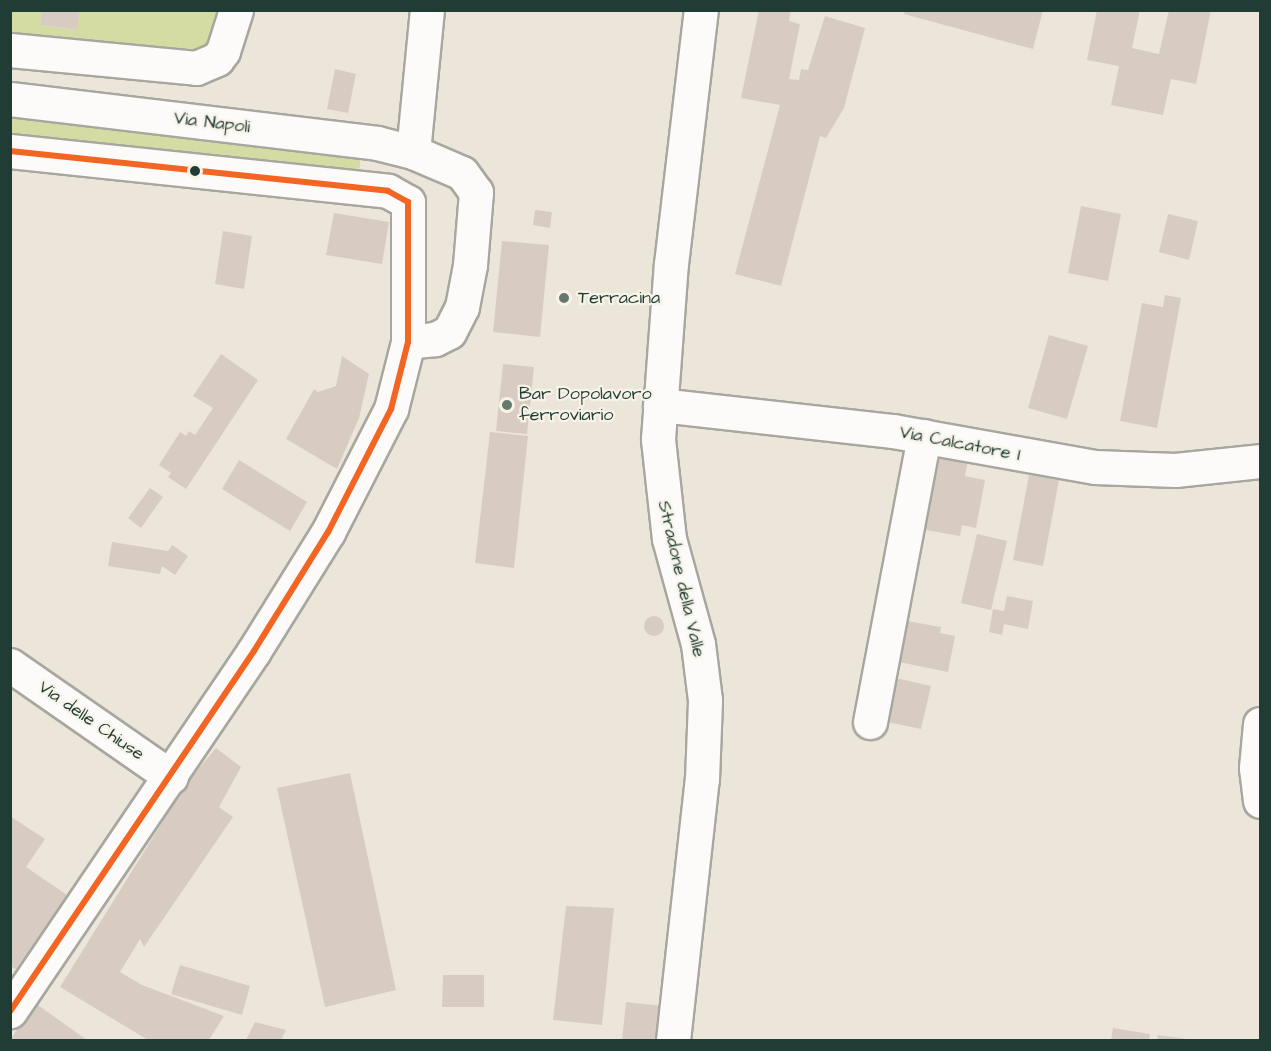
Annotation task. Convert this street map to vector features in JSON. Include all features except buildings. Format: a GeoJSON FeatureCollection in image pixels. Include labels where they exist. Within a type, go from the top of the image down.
{"type":"FeatureCollection","features":[{"type":"Feature","properties":{"kind":"street"},"geometry":{"type":"LineString","coordinates":[[10,50],[195,68],[217,59],[223,51],[236,10]]}},
{"type":"Feature","properties":{"kind":"street"},"geometry":{"type":"LineString","coordinates":[[413,152],[427,10]]}},
{"type":"Feature","properties":{"kind":"street","name":"Stradone della Valle"},"geometry":{"type":"LineString","coordinates":[[673,1041],[702,779],[705,699],[698,644],[673,560],[661,495],[660,405],[677,201],[701,10]]}},
{"type":"Feature","properties":{"kind":"street","name":"Via Napoli"},"geometry":{"type":"LineString","coordinates":[[10,99],[364,141],[413,152],[462,173],[476,192],[468,280],[456,320],[449,332],[435,339],[408,342]]}},
{"type":"Feature","properties":{"kind":"street"},"geometry":{"type":"LineString","coordinates":[[10,151],[388,191],[408,202],[408,342],[391,409],[328,532],[171,777],[10,1011]]}},
{"type":"Feature","properties":{"kind":"street","name":"Via Calcatore I"},"geometry":{"type":"LineString","coordinates":[[660,405],[924,436],[1047,461],[1117,469],[1192,469],[1260,461]]}},
{"type":"Feature","properties":{"kind":"street"},"geometry":{"type":"LineString","coordinates":[[870,722],[924,436]]}},
{"type":"Feature","properties":{"kind":"street","name":"Via delle Chiuse"},"geometry":{"type":"LineString","coordinates":[[10,666],[171,777]]}},
{"type":"Feature","properties":{"kind":"street"},"geometry":{"type":"LineString","coordinates":[[1260,723],[1256,768],[1260,801]]}},
{"type":"Feature","properties":{"kind":"green space"},"geometry":{"type":"Polygon","coordinates":[[[10,11],[42,11],[40,25],[76,30],[80,11],[223,11],[215,51],[11,34],[10,11]]]}},
{"type":"Feature","properties":{"kind":"green space"},"geometry":{"type":"Polygon","coordinates":[[[11,114],[360,158],[360,167],[356,170],[11,133],[11,114]]]}},
{"type":"Feature","properties":{"kind":"transit line"},"geometry":{"type":"LineString","coordinates":[[10,151],[388,191],[408,202],[408,342],[391,409],[328,532],[254,651],[10,1011]]}},
{"type":"Feature","properties":{"kind":"place","name":"Terracina"},"geometry":{"type":"Point","coordinates":[564,298]}},
{"type":"Feature","properties":{"kind":"place","name":"Bar Dopolavoro ferroviario"},"geometry":{"type":"Point","coordinates":[507,405]}}]}
